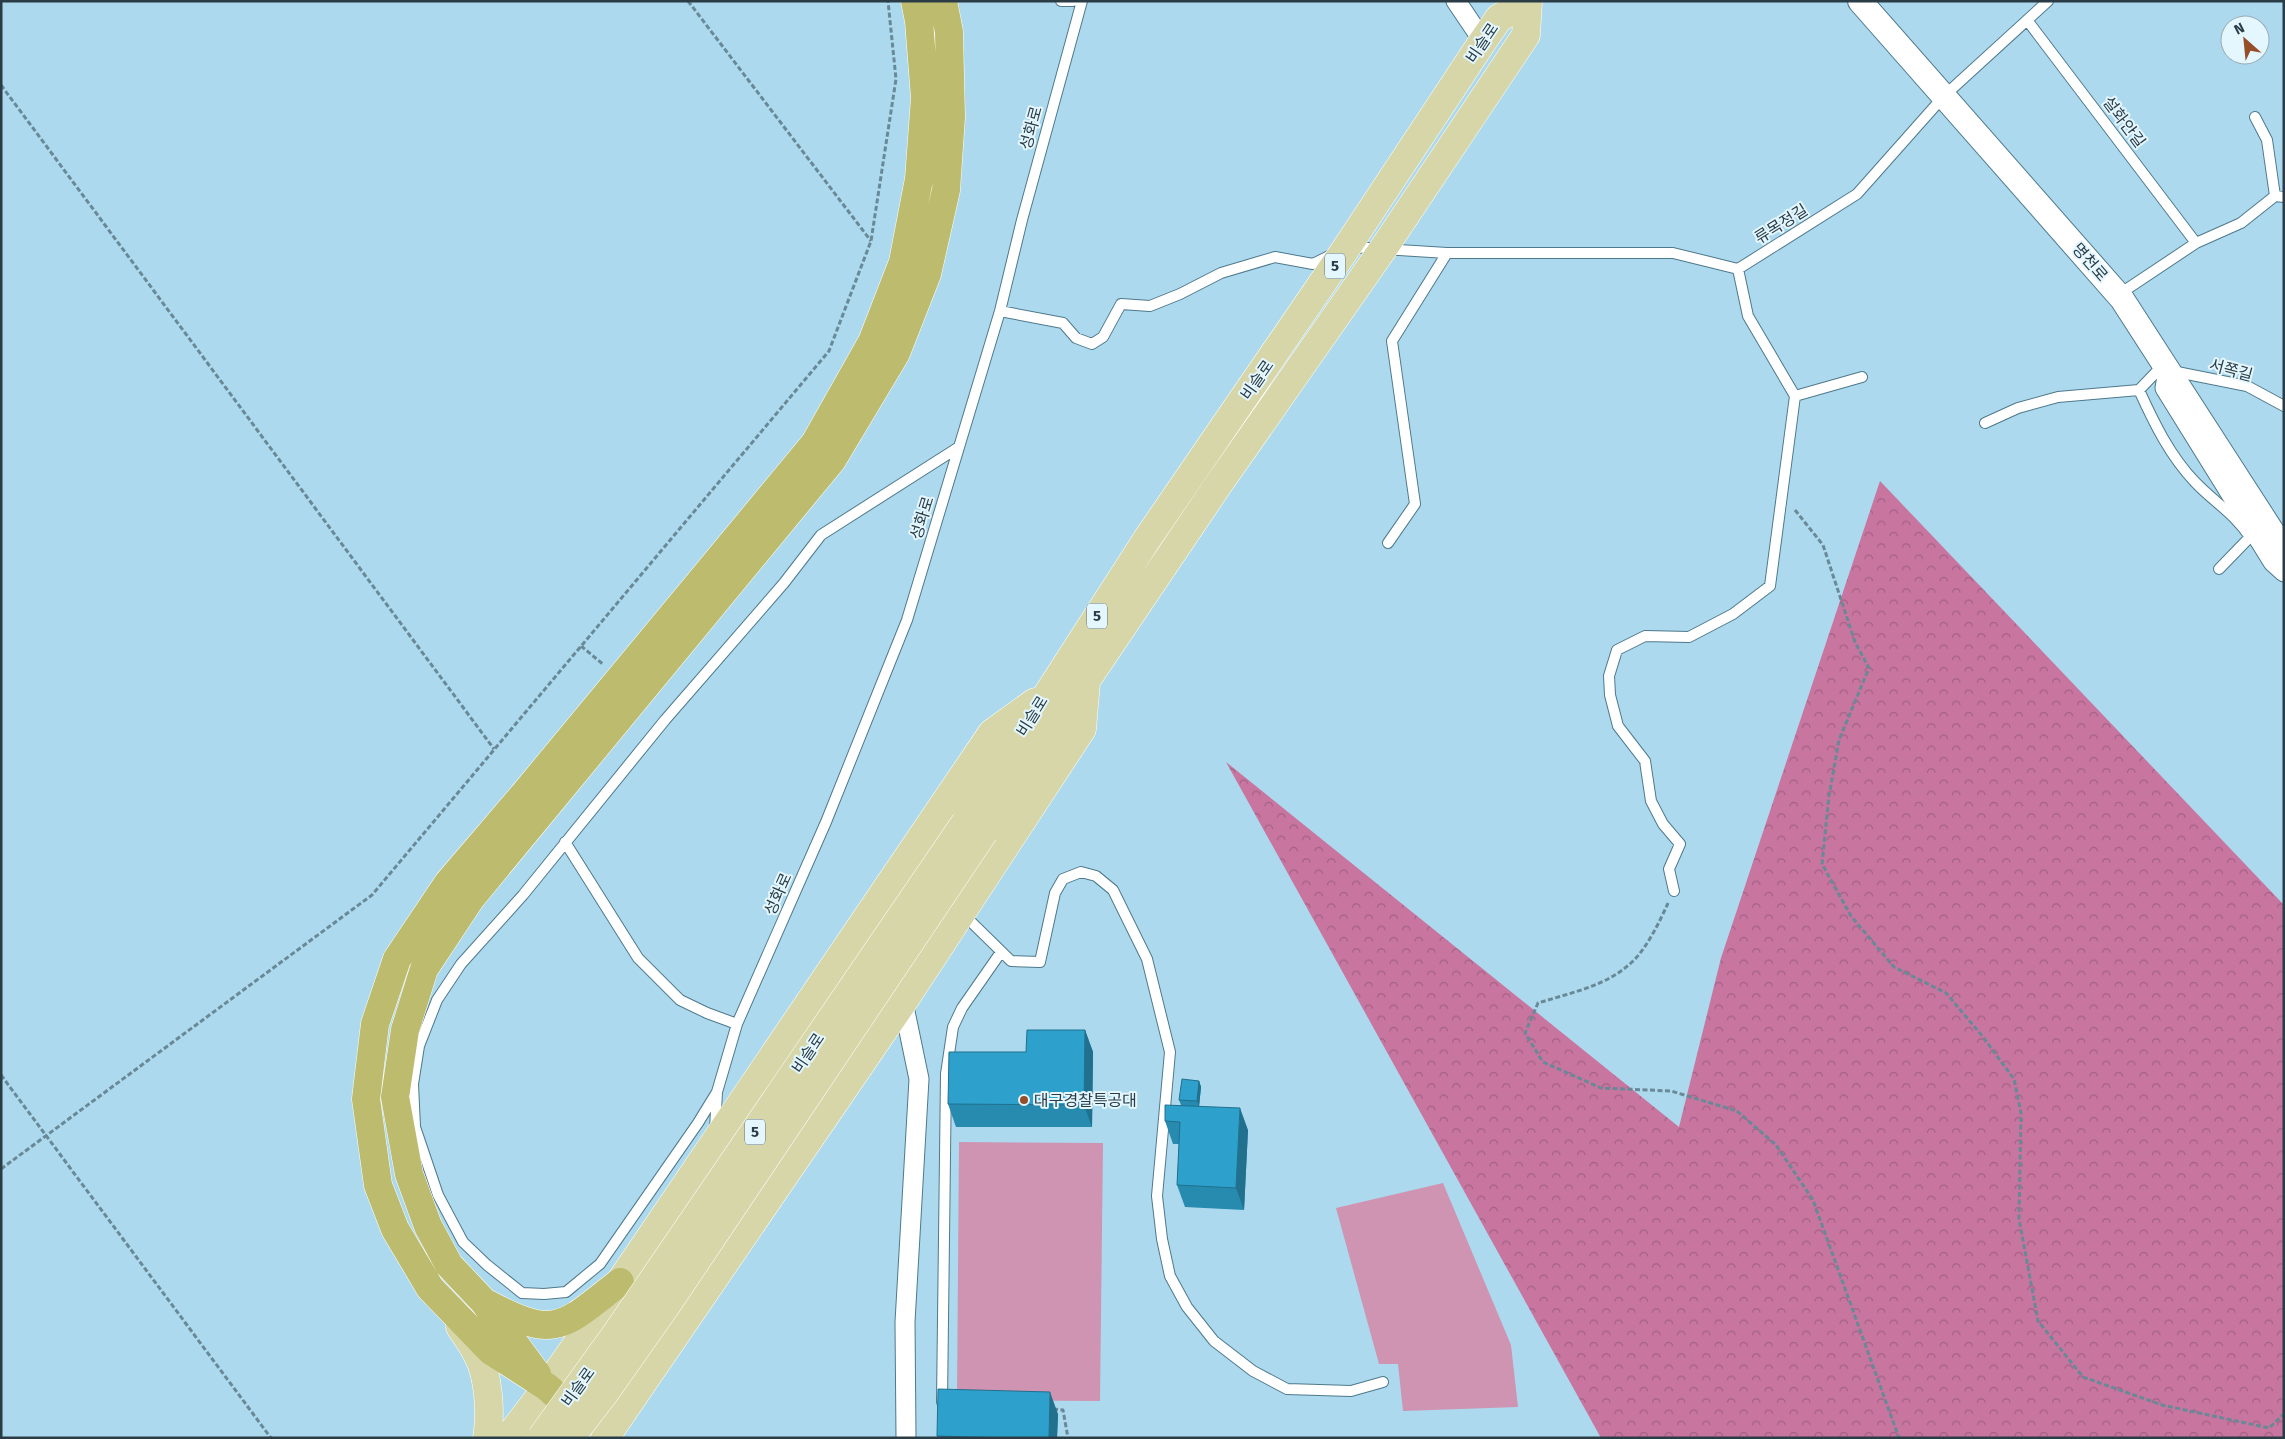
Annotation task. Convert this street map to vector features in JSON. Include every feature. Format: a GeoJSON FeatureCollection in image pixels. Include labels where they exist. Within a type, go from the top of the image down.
{"type":"FeatureCollection","features":[{"type":"Feature","properties":{"kind":"highway"},"geometry":{"type":"LineString","coordinates":[[547,1387],[491,1351],[430,1288],[395,1229],[378,1185],[366,1099],[374,1024],[397,959],[448,883],[532,786],[815,443],[872,342],[903,262],[918,179],[926,98],[919,21],[915,1]]}},
{"type":"Feature","properties":{"kind":"highway"},"geometry":{"type":"LineString","coordinates":[[588,1432],[547,1387],[484,1302],[449,1265],[428,1226],[408,1174],[395,1097],[405,1030],[424,969],[471,898],[832,460],[896,353],[927,274],[946,190],[951,117],[949,32],[943,1]]}},
{"type":"Feature","properties":{"kind":"highway"},"geometry":{"type":"LineString","coordinates":[[484,1302],[516,1318],[540,1325],[554,1326],[571,1320],[620,1282]]}},
{"type":"Feature","properties":{"kind":"main road","name":"비슬로"},"geometry":{"type":"LineString","coordinates":[[588,1432],[604,1394],[666,1306],[975,827],[1047,694],[1147,539],[1347,247],[1499,18],[1528,2]]}},
{"type":"Feature","properties":{"kind":"main road","name":"비슬로"},"geometry":{"type":"LineString","coordinates":[[541,1438],[624,1324],[975,827],[1086,680],[1216,488],[1383,249],[1526,34],[1528,2]]}},
{"type":"Feature","properties":{"kind":"main road"},"geometry":{"type":"LineString","coordinates":[[588,1432],[903,1002],[1082,729],[1086,680]]}},
{"type":"Feature","properties":{"kind":"main road"},"geometry":{"type":"LineString","coordinates":[[508,1438],[547,1387],[620,1282],[992,732],[1047,694]]}},
{"type":"Feature","properties":{"kind":"main road"},"geometry":{"type":"LineString","coordinates":[[440,1297],[478,1355],[487,1391],[489,1427],[487,1438]]}},
{"type":"Feature","properties":{"kind":"street"},"geometry":{"type":"LineString","coordinates":[[1456,1],[1483,41]]}},
{"type":"Feature","properties":{"kind":"street","name":"명천로"},"geometry":{"type":"LineString","coordinates":[[1860,1],[2118,295],[2284,550]]}},
{"type":"Feature","properties":{"kind":"street"},"geometry":{"type":"LineString","coordinates":[[2166,367],[2165,388],[2273,562],[2284,572]]}},
{"type":"Feature","properties":{"kind":"street"},"geometry":{"type":"LineString","coordinates":[[903,1002],[919,1079],[905,1322],[906,1438]]}},
{"type":"Feature","properties":{"kind":"lane"},"geometry":{"type":"LineString","coordinates":[[1061,1],[1073,1]]}},
{"type":"Feature","properties":{"kind":"lane","name":"성화로"},"geometry":{"type":"LineString","coordinates":[[717,1092],[737,1024],[826,822],[907,620],[1000,311],[1022,220],[1082,1]]}},
{"type":"Feature","properties":{"kind":"lane","name":"류목정길"},"geometry":{"type":"LineString","coordinates":[[1738,268],[1857,194],[1944,96],[2048,1]]}},
{"type":"Feature","properties":{"kind":"lane","name":"설화안길"},"geometry":{"type":"LineString","coordinates":[[2027,20],[2196,243]]}},
{"type":"Feature","properties":{"kind":"lane"},"geometry":{"type":"LineString","coordinates":[[2118,295],[2196,243],[2241,223],[2279,196],[2267,140],[2255,117]]}},
{"type":"Feature","properties":{"kind":"lane"},"geometry":{"type":"LineString","coordinates":[[1000,311],[1063,323],[1076,338],[1092,344],[1103,337],[1121,304],[1150,306],[1180,294],[1221,273],[1275,258],[1313,264],[1347,247],[1447,253],[1672,253],[1738,268],[1748,316],[1795,396],[1770,586],[1733,614],[1689,637],[1644,636],[1617,650],[1609,676],[1610,695],[1618,726],[1645,761],[1651,801],[1663,824],[1680,844],[1669,869],[1674,891]]}},
{"type":"Feature","properties":{"kind":"lane"},"geometry":{"type":"LineString","coordinates":[[1388,544],[1415,504],[1392,341],[1447,253]]}},
{"type":"Feature","properties":{"kind":"lane"},"geometry":{"type":"LineString","coordinates":[[1985,423],[2018,408],[2058,397],[2139,390],[2166,367]]}},
{"type":"Feature","properties":{"kind":"lane","name":"서쪽길"},"geometry":{"type":"LineString","coordinates":[[2166,367],[2247,386],[2284,406]]}},
{"type":"Feature","properties":{"kind":"lane"},"geometry":{"type":"LineString","coordinates":[[1795,396],[1862,377]]}},
{"type":"Feature","properties":{"kind":"lane"},"geometry":{"type":"LineString","coordinates":[[2139,390],[2159,434],[2190,475],[2239,520],[2250,537],[2219,569]]}},
{"type":"Feature","properties":{"kind":"lane"},"geometry":{"type":"LineString","coordinates":[[717,1092],[687,1139],[600,1264],[566,1292],[522,1293],[487,1265],[463,1242],[438,1195],[415,1127],[413,1084],[419,1046],[437,1000],[461,964],[524,895],[665,720],[784,583],[821,534],[959,447]]}},
{"type":"Feature","properties":{"kind":"lane"},"geometry":{"type":"LineString","coordinates":[[565,842],[638,958],[680,1000],[707,1013],[737,1024]]}},
{"type":"Feature","properties":{"kind":"lane"},"geometry":{"type":"LineString","coordinates":[[962,912],[1011,960],[1040,962],[1055,893],[1063,879],[1080,872],[1096,876],[1112,890],[1147,959],[1170,1052],[1157,1196],[1162,1239],[1170,1276],[1187,1307],[1214,1341],[1253,1371],[1287,1389],[1351,1391],[1383,1382]]}},
{"type":"Feature","properties":{"kind":"lane"},"geometry":{"type":"LineString","coordinates":[[942,1414],[946,1074],[953,1027],[962,1008],[1001,952]]}},
{"type":"Feature","properties":{"kind":"lane"},"geometry":{"type":"LineString","coordinates":[[714,1144],[717,1092]]}},
{"type":"Feature","properties":{"kind":"path"},"geometry":{"type":"LineString","coordinates":[[688,1],[871,241]]}},
{"type":"Feature","properties":{"kind":"path"},"geometry":{"type":"LineString","coordinates":[[1,1169],[372,895],[829,351],[871,241],[896,79],[888,1]]}},
{"type":"Feature","properties":{"kind":"path"},"geometry":{"type":"LineString","coordinates":[[1,85],[494,750]]}},
{"type":"Feature","properties":{"kind":"path"},"geometry":{"type":"LineString","coordinates":[[1782,494],[1823,545],[1855,642],[1869,668],[1838,740],[1829,796],[1822,864],[1852,916],[1894,968],[1946,993],[2014,1078],[2021,1114],[2019,1219],[2038,1321],[2083,1378],[2162,1405],[2269,1428],[2284,1414]]}},
{"type":"Feature","properties":{"kind":"path"},"geometry":{"type":"LineString","coordinates":[[581,646],[604,666]]}},
{"type":"Feature","properties":{"kind":"path"},"geometry":{"type":"LineString","coordinates":[[1674,891],[1658,924],[1633,962],[1602,982],[1538,1003],[1525,1033],[1543,1062],[1560,1070],[1601,1088],[1671,1091],[1737,1110],[1776,1145],[1813,1200],[1899,1438]]}},
{"type":"Feature","properties":{"kind":"path"},"geometry":{"type":"LineString","coordinates":[[1,1075],[271,1438]]}},
{"type":"Feature","properties":{"kind":"path"},"geometry":{"type":"LineString","coordinates":[[1045,1409],[1063,1410],[1068,1438]]}},
{"type":"Feature","properties":{"kind":"shaded area"},"geometry":{"type":"Polygon","coordinates":[[[959,1142],[1103,1143],[1100,1401],[957,1400],[959,1142]]]}},
{"type":"Feature","properties":{"kind":"shaded area"},"geometry":{"type":"Polygon","coordinates":[[[1443,1183],[1511,1345],[1518,1407],[1403,1411],[1398,1364],[1379,1364],[1336,1208],[1443,1183]]]}},
{"type":"Feature","properties":{"kind":"green space"},"geometry":{"type":"Polygon","coordinates":[[[1880,481],[2284,905],[2284,1438],[1601,1438],[1226,762],[1679,1127],[1721,958],[1880,481]]]}},
{"type":"Feature","properties":{"kind":"building"},"geometry":{"type":"Polygon","coordinates":[[[1027,1030],[1085,1030],[1084,1105],[948,1104],[949,1052],[1026,1052],[1027,1030]]]}},
{"type":"Feature","properties":{"kind":"building"},"geometry":{"type":"Polygon","coordinates":[[[1182,1079],[1199,1081],[1197,1101],[1179,1100],[1182,1079]]]}},
{"type":"Feature","properties":{"kind":"building"},"geometry":{"type":"Polygon","coordinates":[[[1165,1105],[1240,1108],[1236,1188],[1177,1185],[1180,1122],[1165,1121],[1165,1105]]]}},
{"type":"Feature","properties":{"kind":"building"},"geometry":{"type":"Polygon","coordinates":[[[938,1389],[1050,1392],[1049,1438],[937,1436],[938,1389]]]}},
{"type":"Feature","properties":{"kind":"place","name":"대구경찰특공대"},"geometry":{"type":"Point","coordinates":[1024,1100]}}]}
